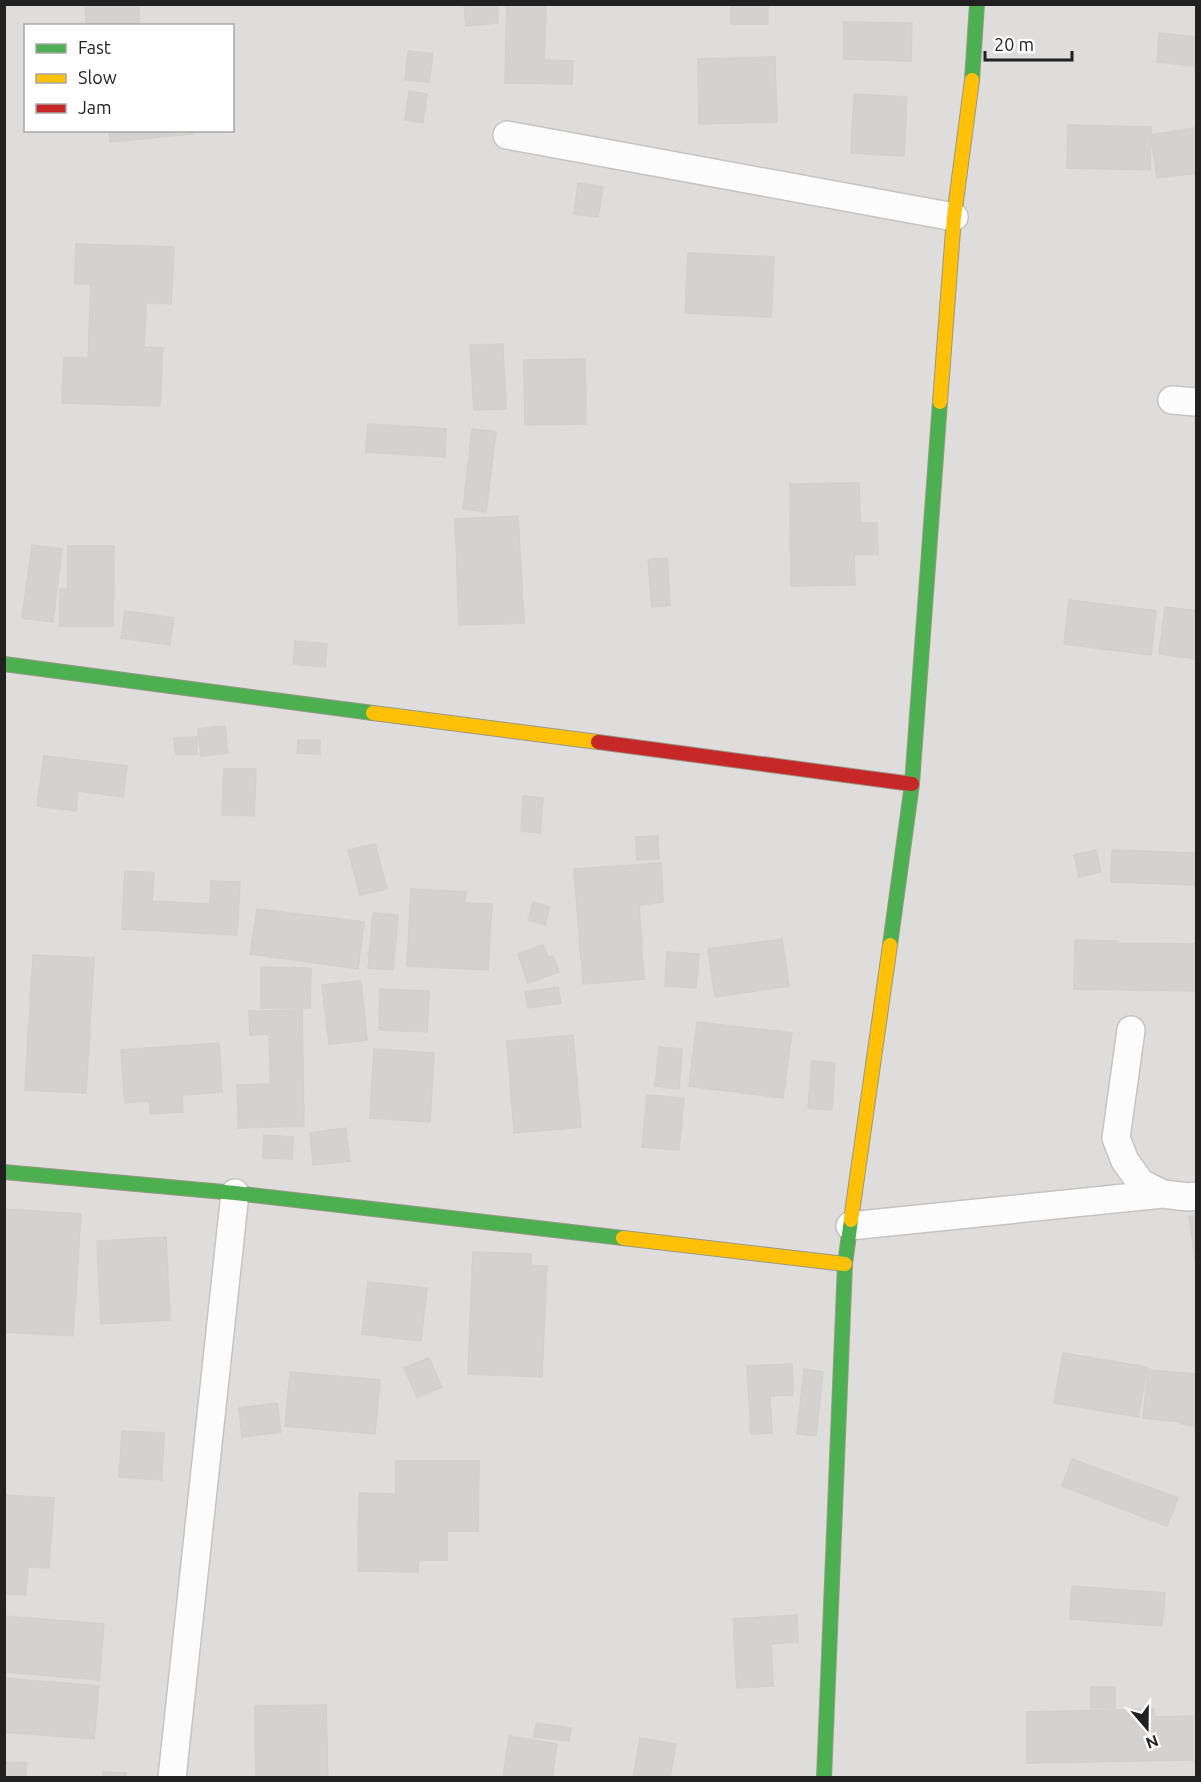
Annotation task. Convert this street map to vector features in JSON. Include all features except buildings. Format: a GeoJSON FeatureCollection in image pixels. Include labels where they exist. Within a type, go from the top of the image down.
{"type":"FeatureCollection","features":[{"type":"Feature","properties":{"kind":"street"},"geometry":{"type":"LineString","coordinates":[[824,1778],[845,1264],[912,783],[954,217],[972,76],[977,4]]}},
{"type":"Feature","properties":{"kind":"street"},"geometry":{"type":"LineString","coordinates":[[507,135],[954,217]]}},
{"type":"Feature","properties":{"kind":"street"},"geometry":{"type":"LineString","coordinates":[[4,664],[912,783]]}},
{"type":"Feature","properties":{"kind":"street"},"geometry":{"type":"LineString","coordinates":[[1131,1030],[1116,1138],[1125,1161],[1141,1183],[1163,1194]]}},
{"type":"Feature","properties":{"kind":"street"},"geometry":{"type":"LineString","coordinates":[[4,1172],[235,1193],[845,1264]]}},
{"type":"Feature","properties":{"kind":"street"},"geometry":{"type":"LineString","coordinates":[[172,1778],[235,1193]]}},
{"type":"Feature","properties":{"kind":"street"},"geometry":{"type":"LineString","coordinates":[[850,1226],[1163,1194],[1197,1196]]}},
{"type":"Feature","properties":{"kind":"shaded area"},"geometry":{"type":"Polygon","coordinates":[[[5,5],[1196,5],[1196,1777],[5,1777],[5,5]]]}},
{"type":"Feature","properties":{"kind":"traffic: fast"},"geometry":{"type":"LineString","coordinates":[[972,80],[977,4]]}},
{"type":"Feature","properties":{"kind":"traffic: fast"},"geometry":{"type":"LineString","coordinates":[[890,945],[912,784],[940,402]]}},
{"type":"Feature","properties":{"kind":"traffic: fast"},"geometry":{"type":"LineString","coordinates":[[4,664],[373,713]]}},
{"type":"Feature","properties":{"kind":"traffic: fast"},"geometry":{"type":"LineString","coordinates":[[4,1172],[235,1193],[623,1238]]}},
{"type":"Feature","properties":{"kind":"traffic: fast"},"geometry":{"type":"LineString","coordinates":[[824,1778],[845,1264],[851,1220]]}},
{"type":"Feature","properties":{"kind":"traffic: slow"},"geometry":{"type":"LineString","coordinates":[[940,402],[954,217],[972,80]]}},
{"type":"Feature","properties":{"kind":"traffic: slow"},"geometry":{"type":"LineString","coordinates":[[373,713],[598,742]]}},
{"type":"Feature","properties":{"kind":"traffic: slow"},"geometry":{"type":"LineString","coordinates":[[851,1220],[890,945]]}},
{"type":"Feature","properties":{"kind":"traffic: slow"},"geometry":{"type":"LineString","coordinates":[[623,1238],[845,1264]]}},
{"type":"Feature","properties":{"kind":"traffic: jam"},"geometry":{"type":"LineString","coordinates":[[598,742],[912,784]]}}]}
